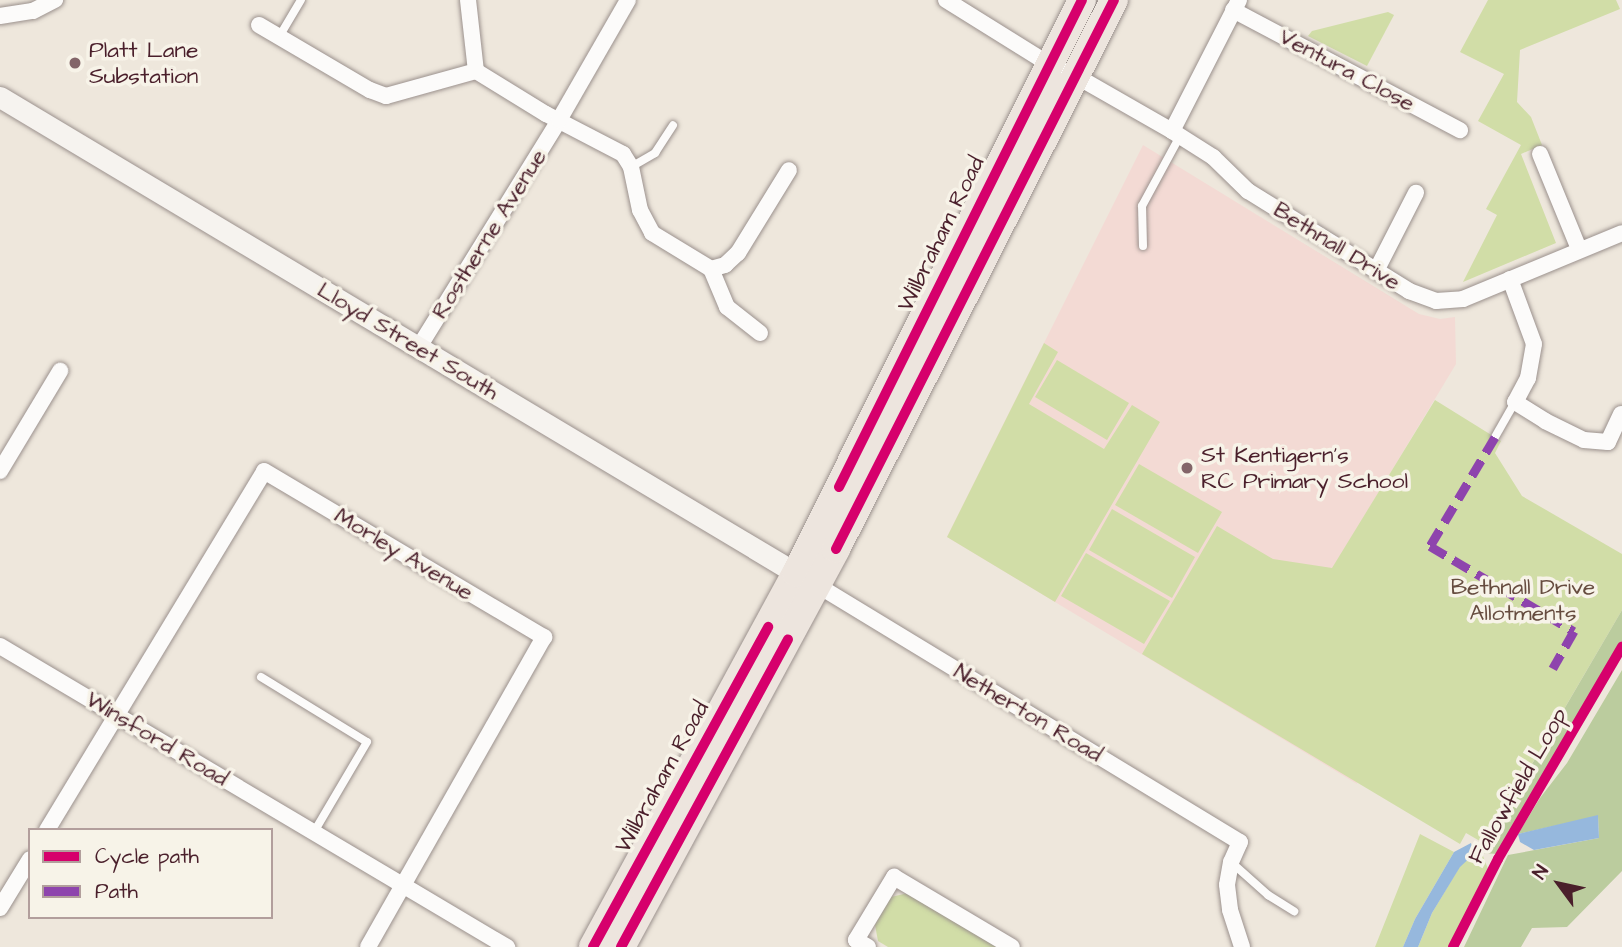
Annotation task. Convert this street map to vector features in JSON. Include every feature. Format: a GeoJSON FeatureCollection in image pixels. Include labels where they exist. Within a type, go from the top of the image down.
{"type":"FeatureCollection","features":[{"type":"Feature","properties":{"kind":"highway","name":"Wilbraham Road"},"geometry":{"type":"LineString","coordinates":[[621,947],[806,579],[1049,64],[1082,0]]}},
{"type":"Feature","properties":{"kind":"highway","name":"Wilbraham Road"},"geometry":{"type":"LineString","coordinates":[[593,947],[806,579],[1076,76],[1114,0]]}},
{"type":"Feature","properties":{"kind":"street"},"geometry":{"type":"LineString","coordinates":[[0,16],[33,11],[55,0]]}},
{"type":"Feature","properties":{"kind":"street"},"geometry":{"type":"LineString","coordinates":[[468,0],[476,71]]}},
{"type":"Feature","properties":{"kind":"street","name":"Rostherne Avenue"},"geometry":{"type":"LineString","coordinates":[[419,347],[559,120],[628,0]]}},
{"type":"Feature","properties":{"kind":"street","name":"Bethnall Drive"},"geometry":{"type":"LineString","coordinates":[[946,0],[1049,64],[1076,76],[1176,134],[1213,157],[1248,191],[1409,291],[1436,301],[1463,299],[1622,233]]}},
{"type":"Feature","properties":{"kind":"street"},"geometry":{"type":"LineString","coordinates":[[1176,134],[1236,5]]}},
{"type":"Feature","properties":{"kind":"street","name":"Ventura Close"},"geometry":{"type":"LineString","coordinates":[[1236,5],[1460,130]]}},
{"type":"Feature","properties":{"kind":"street"},"geometry":{"type":"LineString","coordinates":[[259,25],[370,90],[386,96],[476,71],[623,154],[631,167],[640,210],[652,233],[710,269],[727,307],[760,333]]}},
{"type":"Feature","properties":{"kind":"street","name":"Lloyd Street South"},"geometry":{"type":"LineString","coordinates":[[0,97],[806,579]]}},
{"type":"Feature","properties":{"kind":"street"},"geometry":{"type":"LineString","coordinates":[[1540,154],[1579,249]]}},
{"type":"Feature","properties":{"kind":"street"},"geometry":{"type":"LineString","coordinates":[[710,269],[725,265],[738,253],[789,170]]}},
{"type":"Feature","properties":{"kind":"street"},"geometry":{"type":"LineString","coordinates":[[1376,271],[1416,193]]}},
{"type":"Feature","properties":{"kind":"street"},"geometry":{"type":"LineString","coordinates":[[1510,279],[1534,344],[1528,378],[1515,402],[1545,421],[1584,440],[1608,442],[1621,414]]}},
{"type":"Feature","properties":{"kind":"street"},"geometry":{"type":"LineString","coordinates":[[0,471],[60,371]]}},
{"type":"Feature","properties":{"kind":"street","name":"Morley Avenue"},"geometry":{"type":"LineString","coordinates":[[117,715],[264,471],[544,637],[403,885]]}},
{"type":"Feature","properties":{"kind":"street","name":"Netherton Road"},"geometry":{"type":"LineString","coordinates":[[806,579],[1240,842],[1231,862]]}},
{"type":"Feature","properties":{"kind":"street","name":"Winsford Road"},"geometry":{"type":"LineString","coordinates":[[0,646],[507,947]]}},
{"type":"Feature","properties":{"kind":"street"},"geometry":{"type":"LineString","coordinates":[[48,828],[117,715]]}},
{"type":"Feature","properties":{"kind":"street"},"geometry":{"type":"LineString","coordinates":[[0,908],[28,862]]}},
{"type":"Feature","properties":{"kind":"street"},"geometry":{"type":"LineString","coordinates":[[1231,862],[1227,885],[1230,910],[1242,947]]}},
{"type":"Feature","properties":{"kind":"street"},"geometry":{"type":"LineString","coordinates":[[869,947],[856,940],[894,877],[1012,947]]}},
{"type":"Feature","properties":{"kind":"street"},"geometry":{"type":"LineString","coordinates":[[368,947],[403,885]]}},
{"type":"Feature","properties":{"kind":"lane"},"geometry":{"type":"LineString","coordinates":[[279,37],[301,0]]}},
{"type":"Feature","properties":{"kind":"lane"},"geometry":{"type":"LineString","coordinates":[[631,167],[655,153],[673,125]]}},
{"type":"Feature","properties":{"kind":"lane"},"geometry":{"type":"LineString","coordinates":[[1143,246],[1142,206],[1176,134]]}},
{"type":"Feature","properties":{"kind":"lane"},"geometry":{"type":"LineString","coordinates":[[1495,437],[1515,402]]}},
{"type":"Feature","properties":{"kind":"lane"},"geometry":{"type":"LineString","coordinates":[[261,677],[367,742],[314,832]]}},
{"type":"Feature","properties":{"kind":"lane"},"geometry":{"type":"LineString","coordinates":[[1231,862],[1268,895],[1294,911]]}},
{"type":"Feature","properties":{"kind":"shaded area","name":"St Kentigern's RC Primary School"},"geometry":{"type":"Polygon","coordinates":[[[1143,145],[1419,314],[1440,319],[1455,317],[1456,364],[1333,568],[1357,784],[947,537],[1143,145]]]}},
{"type":"Feature","properties":{"kind":"green space"},"geometry":{"type":"Polygon","coordinates":[[[1488,0],[1616,0],[1620,9],[1520,50],[1517,102],[1531,117],[1542,145],[1521,154],[1556,243],[1463,282],[1497,215],[1486,209],[1521,145],[1478,121],[1504,74],[1460,52],[1488,0]]]}},
{"type":"Feature","properties":{"kind":"green space"},"geometry":{"type":"Polygon","coordinates":[[[1388,12],[1394,15],[1367,66],[1308,36],[1312,31],[1388,12]]]}},
{"type":"Feature","properties":{"kind":"green space"},"geometry":{"type":"Polygon","coordinates":[[[1044,343],[1058,352],[1029,404],[1104,449],[1132,405],[1160,422],[1055,602],[947,537],[1044,343]]]}},
{"type":"Feature","properties":{"kind":"green space"},"geometry":{"type":"Polygon","coordinates":[[[1057,360],[1129,403],[1107,440],[1035,397],[1057,360]]]}},
{"type":"Feature","properties":{"kind":"green space","name":"Bethnall Drive Allotments"},"geometry":{"type":"Polygon","coordinates":[[[1435,400],[1501,441],[1495,453],[1522,496],[1622,554],[1622,610],[1485,844],[1466,833],[1460,844],[1142,654],[1217,526],[1273,559],[1332,568],[1435,400]]]}},
{"type":"Feature","properties":{"kind":"green space"},"geometry":{"type":"Polygon","coordinates":[[[1139,464],[1222,512],[1198,553],[1115,505],[1139,464]]]}},
{"type":"Feature","properties":{"kind":"green space"},"geometry":{"type":"Polygon","coordinates":[[[1112,509],[1195,557],[1172,598],[1089,550],[1112,509]]]}},
{"type":"Feature","properties":{"kind":"green space"},"geometry":{"type":"Polygon","coordinates":[[[1086,553],[1170,601],[1144,644],[1061,596],[1086,553]]]}},
{"type":"Feature","properties":{"kind":"green space"},"geometry":{"type":"Polygon","coordinates":[[[1622,610],[1622,641],[1499,854],[1480,853],[1622,610]]]}},
{"type":"Feature","properties":{"kind":"green space"},"geometry":{"type":"Polygon","coordinates":[[[1622,670],[1622,871],[1567,927],[1532,928],[1521,947],[1464,947],[1508,855],[1599,838],[1598,816],[1518,834],[1540,798],[1567,763],[1622,670]]]}},
{"type":"Feature","properties":{"kind":"green space"},"geometry":{"type":"Polygon","coordinates":[[[1420,834],[1454,852],[1415,919],[1403,947],[1375,947],[1420,834]]]}},
{"type":"Feature","properties":{"kind":"green space"},"geometry":{"type":"Polygon","coordinates":[[[1474,854],[1483,856],[1488,869],[1449,947],[1418,947],[1432,913],[1460,866],[1474,854]]]}},
{"type":"Feature","properties":{"kind":"green space"},"geometry":{"type":"Polygon","coordinates":[[[908,893],[997,947],[888,947],[878,941],[875,925],[891,897],[908,893]]]}},
{"type":"Feature","properties":{"kind":"water"},"geometry":{"type":"Polygon","coordinates":[[[1598,815],[1599,838],[1534,850],[1520,842],[1518,834],[1598,815]]]}},
{"type":"Feature","properties":{"kind":"water"},"geometry":{"type":"Polygon","coordinates":[[[1471,843],[1474,854],[1460,867],[1432,913],[1418,947],[1403,947],[1415,919],[1454,852],[1471,843]]]}},
{"type":"Feature","properties":{"kind":"marked path"},"geometry":{"type":"LineString","coordinates":[[1495,437],[1430,546],[1574,631],[1553,668]]}},
{"type":"Feature","properties":{"kind":"cycle path"},"geometry":{"type":"LineString","coordinates":[[839,487],[1082,0]]}},
{"type":"Feature","properties":{"kind":"cycle path"},"geometry":{"type":"LineString","coordinates":[[836,549],[1114,0]]}},
{"type":"Feature","properties":{"kind":"cycle path"},"geometry":{"type":"LineString","coordinates":[[593,947],[768,627]]}},
{"type":"Feature","properties":{"kind":"cycle path"},"geometry":{"type":"LineString","coordinates":[[621,947],[788,639]]}},
{"type":"Feature","properties":{"kind":"cycle path","name":"Fallowfield Loop"},"geometry":{"type":"LineString","coordinates":[[1453,947],[1498,859],[1622,647]]}},
{"type":"Feature","properties":{"kind":"place","name":"Platt Lane Substation"},"geometry":{"type":"Point","coordinates":[75,63]}},
{"type":"Feature","properties":{"kind":"place","name":"St Kentigern's RC Primary School"},"geometry":{"type":"Point","coordinates":[1187,468]}}]}
